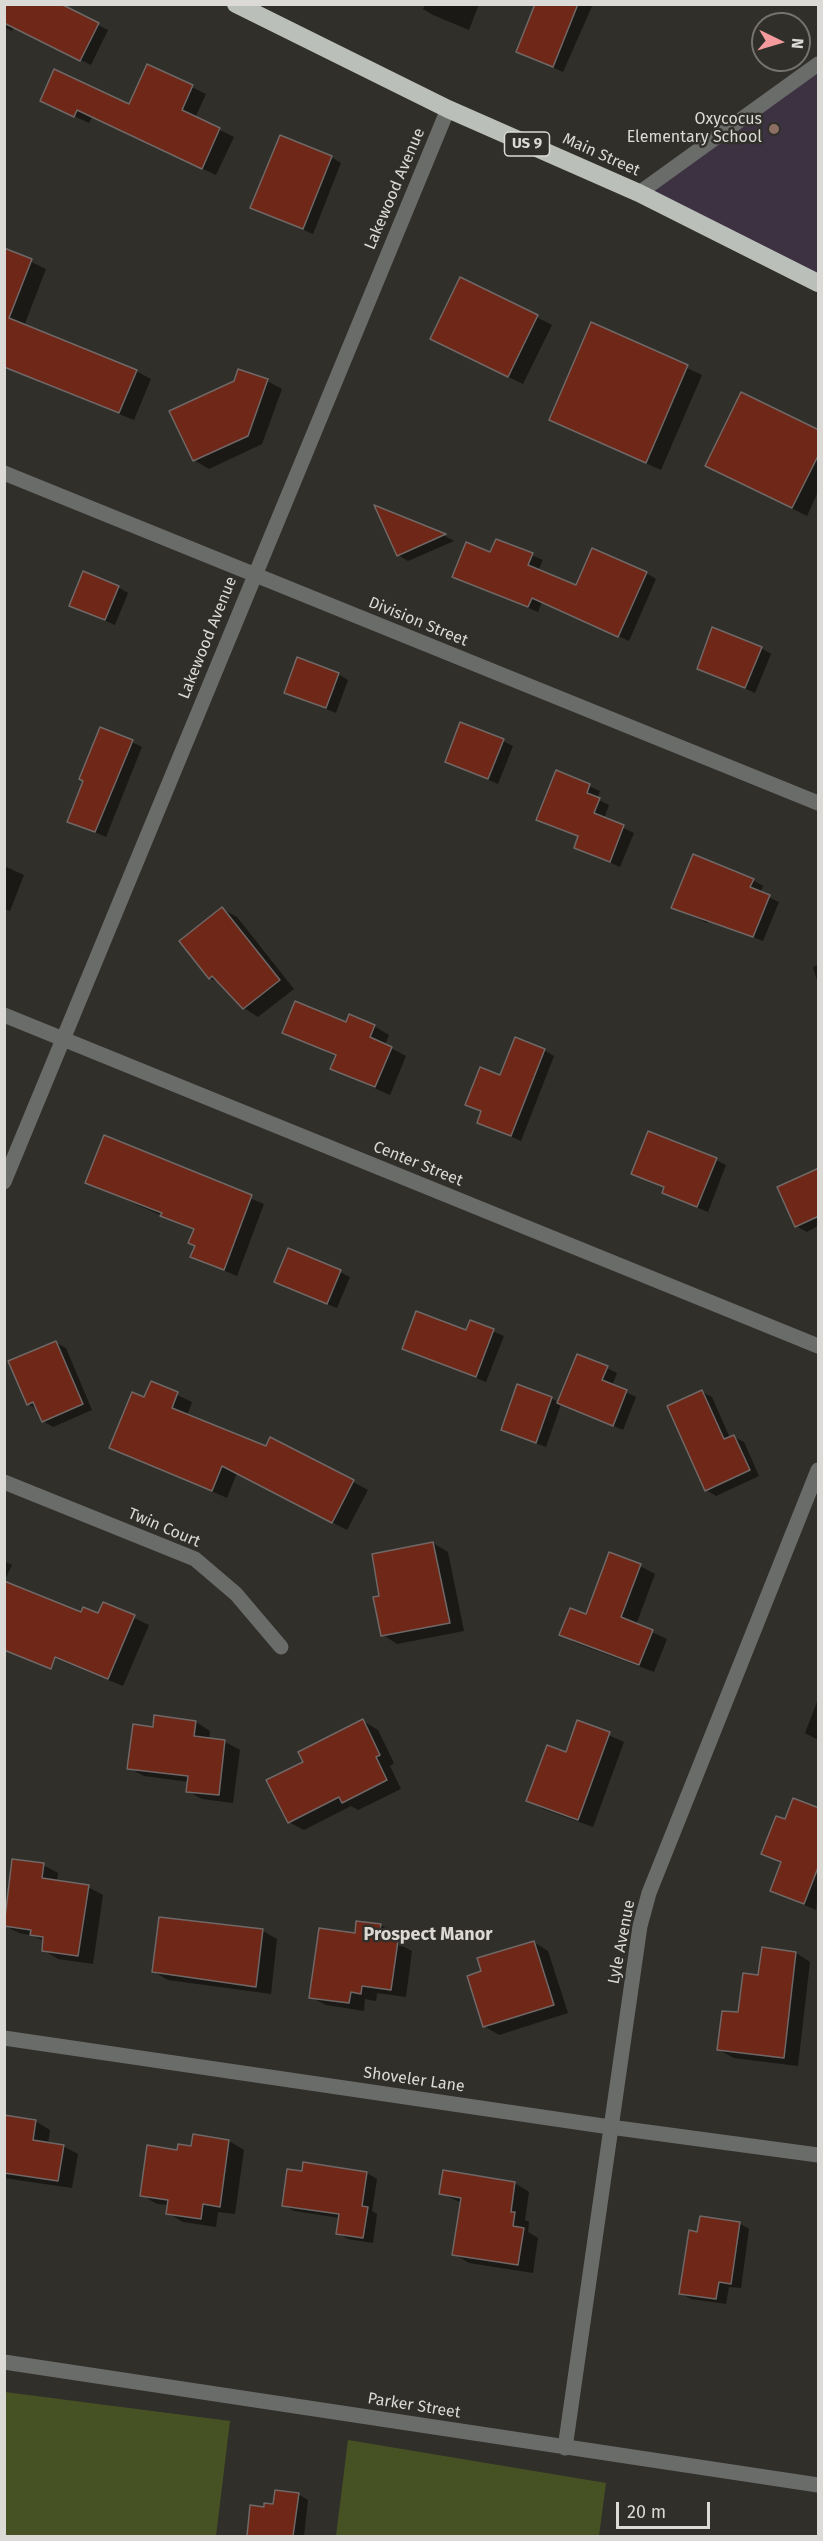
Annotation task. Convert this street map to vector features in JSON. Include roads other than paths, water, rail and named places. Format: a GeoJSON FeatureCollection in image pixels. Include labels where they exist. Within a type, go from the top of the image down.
{"type":"FeatureCollection","features":[{"type":"Feature","properties":{"kind":"highway","name":"Main Street"},"geometry":{"type":"LineString","coordinates":[[236,4],[448,109],[639,193],[819,283]]}},
{"type":"Feature","properties":{"kind":"street"},"geometry":{"type":"LineString","coordinates":[[639,193],[819,64]]}},
{"type":"Feature","properties":{"kind":"street","name":"Lakewood Avenue"},"geometry":{"type":"LineString","coordinates":[[4,1182],[448,109]]}},
{"type":"Feature","properties":{"kind":"street","name":"Division Street"},"geometry":{"type":"LineString","coordinates":[[4,473],[819,803]]}},
{"type":"Feature","properties":{"kind":"street","name":"Center Street"},"geometry":{"type":"LineString","coordinates":[[4,1015],[819,1346]]}},
{"type":"Feature","properties":{"kind":"street","name":"Lyle Avenue"},"geometry":{"type":"LineString","coordinates":[[564,2448],[640,1926],[649,1893],[819,1470]]}},
{"type":"Feature","properties":{"kind":"street","name":"Twin Court"},"geometry":{"type":"LineString","coordinates":[[4,1482],[195,1559],[236,1594],[281,1647]]}},
{"type":"Feature","properties":{"kind":"street","name":"Shoveler Lane"},"geometry":{"type":"LineString","coordinates":[[4,2038],[610,2127],[819,2155]]}},
{"type":"Feature","properties":{"kind":"street","name":"Parker Street"},"geometry":{"type":"LineString","coordinates":[[4,2362],[819,2485]]}},
{"type":"Feature","properties":{"kind":"place","name":"Oxycocus Elementary School"},"geometry":{"type":"Point","coordinates":[774,129]}},
{"type":"Feature","properties":{"kind":"district","name":"Prospect Manor"},"geometry":{"type":"Point","coordinates":[428,1935]}}]}
